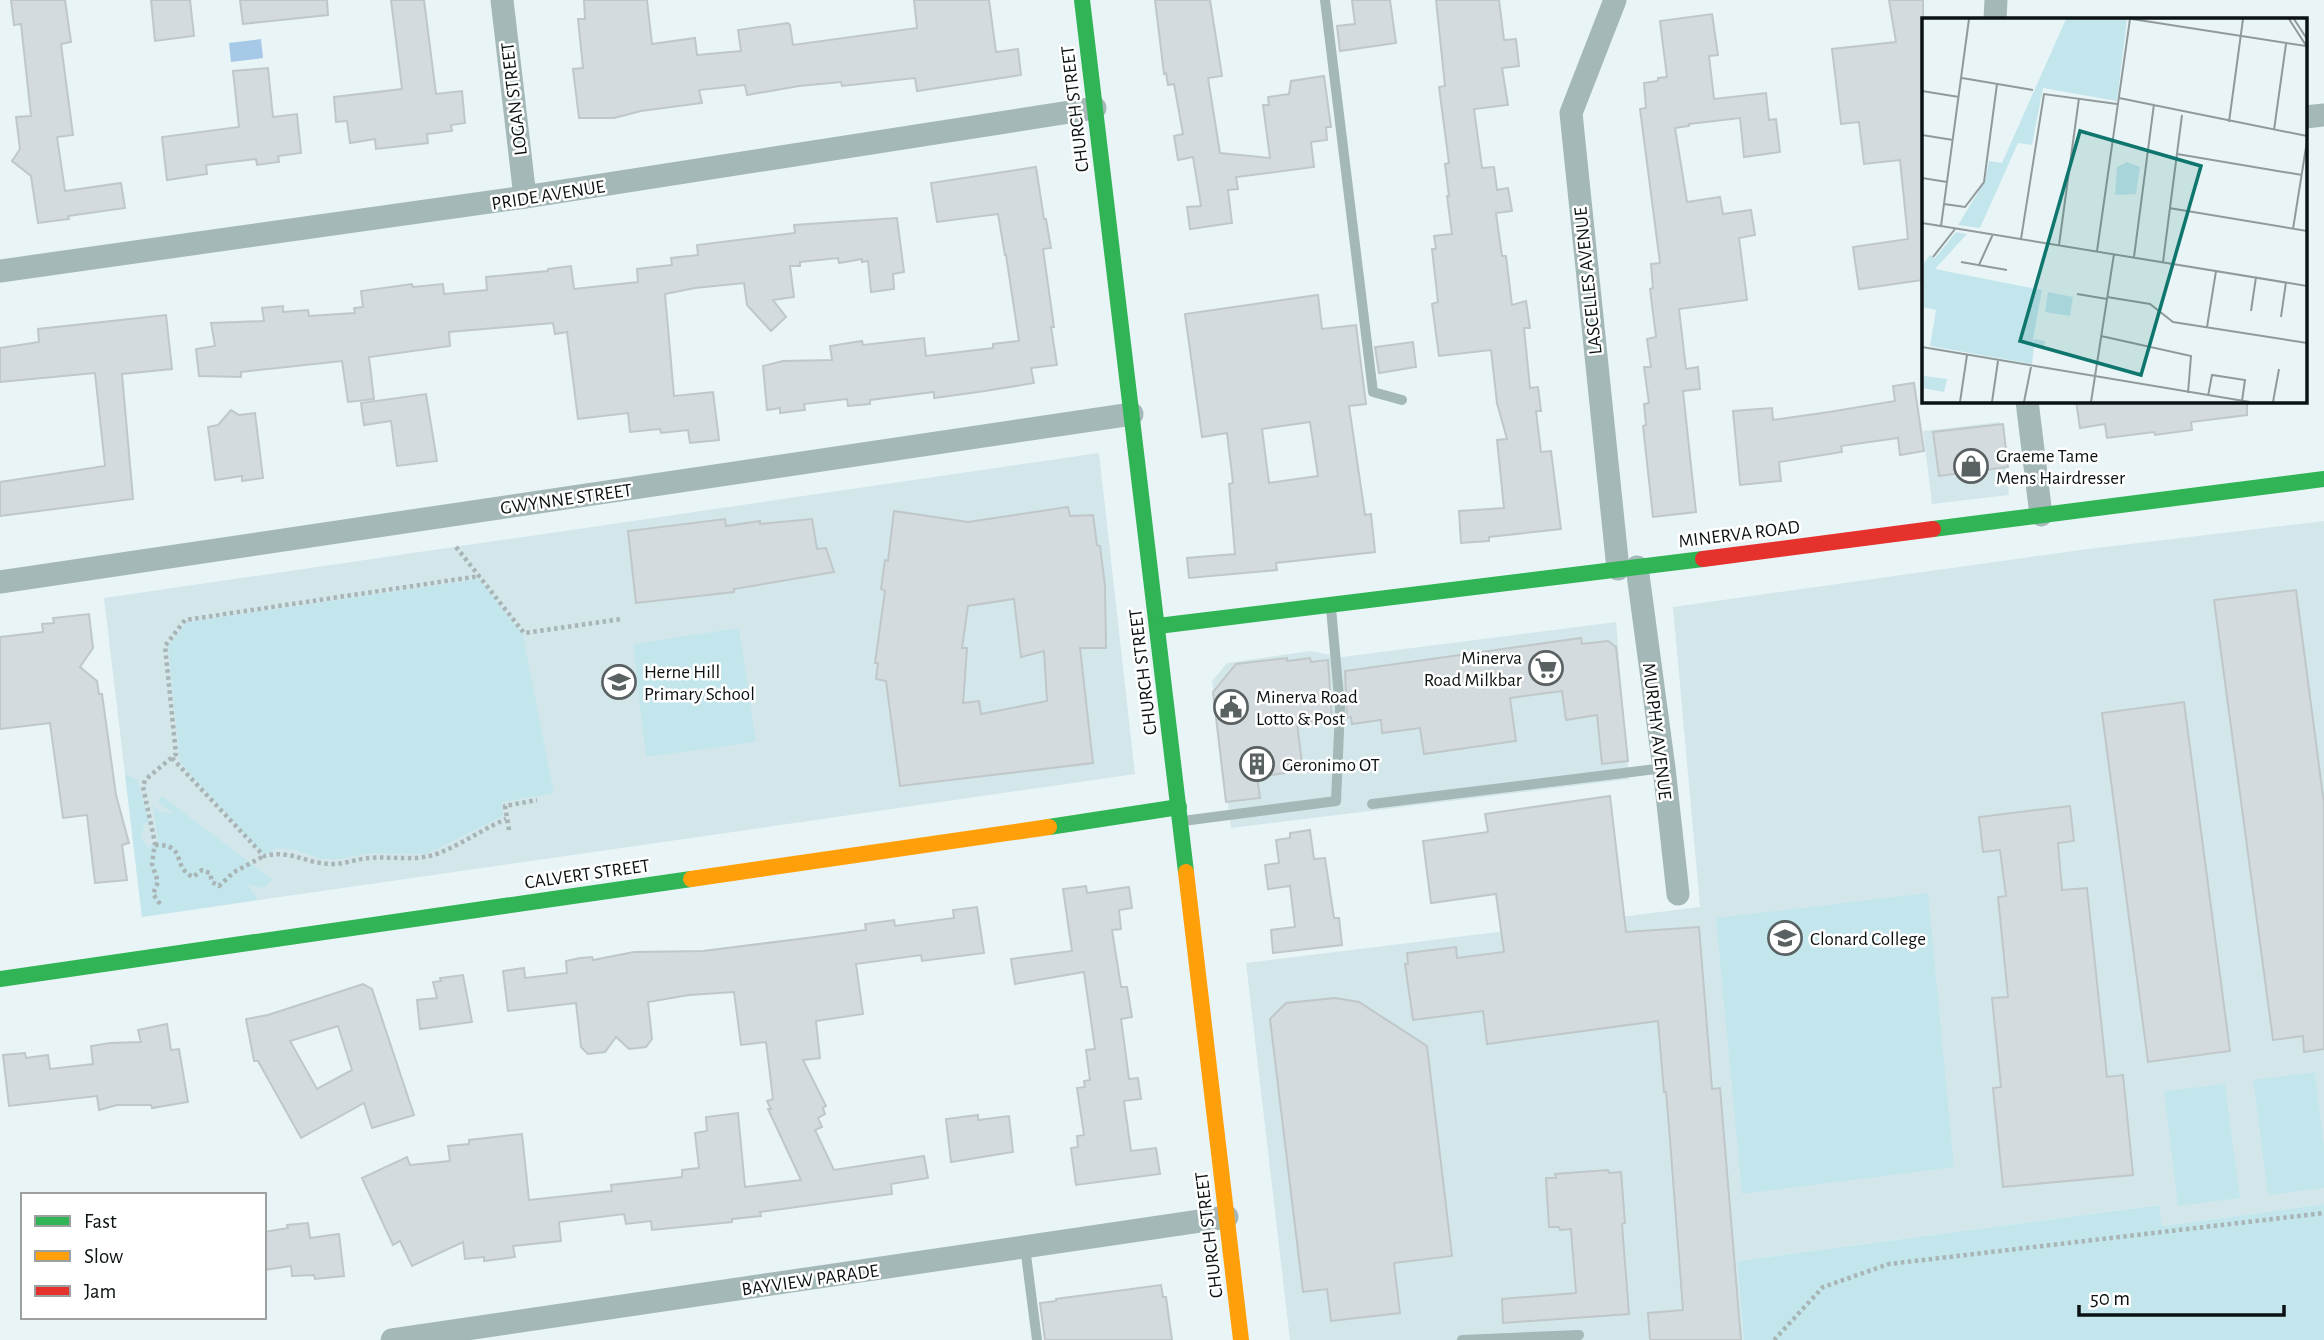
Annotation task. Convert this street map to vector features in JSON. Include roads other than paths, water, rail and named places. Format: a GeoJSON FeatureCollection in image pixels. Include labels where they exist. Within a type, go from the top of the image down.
{"type":"FeatureCollection","features":[{"type":"Feature","properties":{"kind":"street","name":"LOGAN STREET"},"geometry":{"type":"LineString","coordinates":[[502,0],[525,197]]}},
{"type":"Feature","properties":{"kind":"street","name":"CHURCH STREET"},"geometry":{"type":"LineString","coordinates":[[1082,0],[1241,1340]]}},
{"type":"Feature","properties":{"kind":"street","name":"LASCELLES AVENUE"},"geometry":{"type":"LineString","coordinates":[[1615,0],[1571,113],[1627,568]]}},
{"type":"Feature","properties":{"kind":"street"},"geometry":{"type":"LineString","coordinates":[[1995,18],[1996,0]]}},
{"type":"Feature","properties":{"kind":"street","name":"PRIDE AVENUE"},"geometry":{"type":"LineString","coordinates":[[0,271],[525,197],[1095,108]]}},
{"type":"Feature","properties":{"kind":"street"},"geometry":{"type":"LineString","coordinates":[[2306,117],[2324,114]]}},
{"type":"Feature","properties":{"kind":"street"},"geometry":{"type":"LineString","coordinates":[[2027,402],[2041,515]]}},
{"type":"Feature","properties":{"kind":"street","name":"GWYNNE STREET"},"geometry":{"type":"LineString","coordinates":[[0,582],[1132,414]]}},
{"type":"Feature","properties":{"kind":"street","name":"MINERVA ROAD"},"geometry":{"type":"LineString","coordinates":[[1158,626],[2324,479]]}},
{"type":"Feature","properties":{"kind":"street","name":"MURPHY AVENUE"},"geometry":{"type":"LineString","coordinates":[[1627,568],[1664,768],[1678,894]]}},
{"type":"Feature","properties":{"kind":"street","name":"CALVERT STREET"},"geometry":{"type":"LineString","coordinates":[[0,979],[999,835],[1180,814]]}},
{"type":"Feature","properties":{"kind":"street","name":"BAYVIEW PARADE"},"geometry":{"type":"LineString","coordinates":[[392,1340],[1227,1217]]}},
{"type":"Feature","properties":{"kind":"lane"},"geometry":{"type":"LineString","coordinates":[[1325,0],[1373,392],[1402,400]]}},
{"type":"Feature","properties":{"kind":"lane"},"geometry":{"type":"LineString","coordinates":[[1180,814],[1336,801],[1340,708],[1331,605]]}},
{"type":"Feature","properties":{"kind":"lane"},"geometry":{"type":"LineString","coordinates":[[1373,804],[1664,768]]}},
{"type":"Feature","properties":{"kind":"lane"},"geometry":{"type":"LineString","coordinates":[[1025,1247],[1037,1340]]}},
{"type":"Feature","properties":{"kind":"lane"},"geometry":{"type":"LineString","coordinates":[[1462,1340],[1579,1335]]}},
{"type":"Feature","properties":{"kind":"place","name":"Graeme Tame Mens Hairdresser"},"geometry":{"type":"Point","coordinates":[1971,466]}},
{"type":"Feature","properties":{"kind":"place","name":"Minerva Road Milkbar"},"geometry":{"type":"Point","coordinates":[1546,668]}},
{"type":"Feature","properties":{"kind":"place","name":"Herne Hill Primary School"},"geometry":{"type":"Point","coordinates":[619,682]}},
{"type":"Feature","properties":{"kind":"place","name":"Minerva Road Lotto & Post"},"geometry":{"type":"Point","coordinates":[1231,707]}},
{"type":"Feature","properties":{"kind":"place","name":"Geronimo OT"},"geometry":{"type":"Point","coordinates":[1257,764]}},
{"type":"Feature","properties":{"kind":"place","name":"Clonard College"},"geometry":{"type":"Point","coordinates":[1785,938]}}]}
